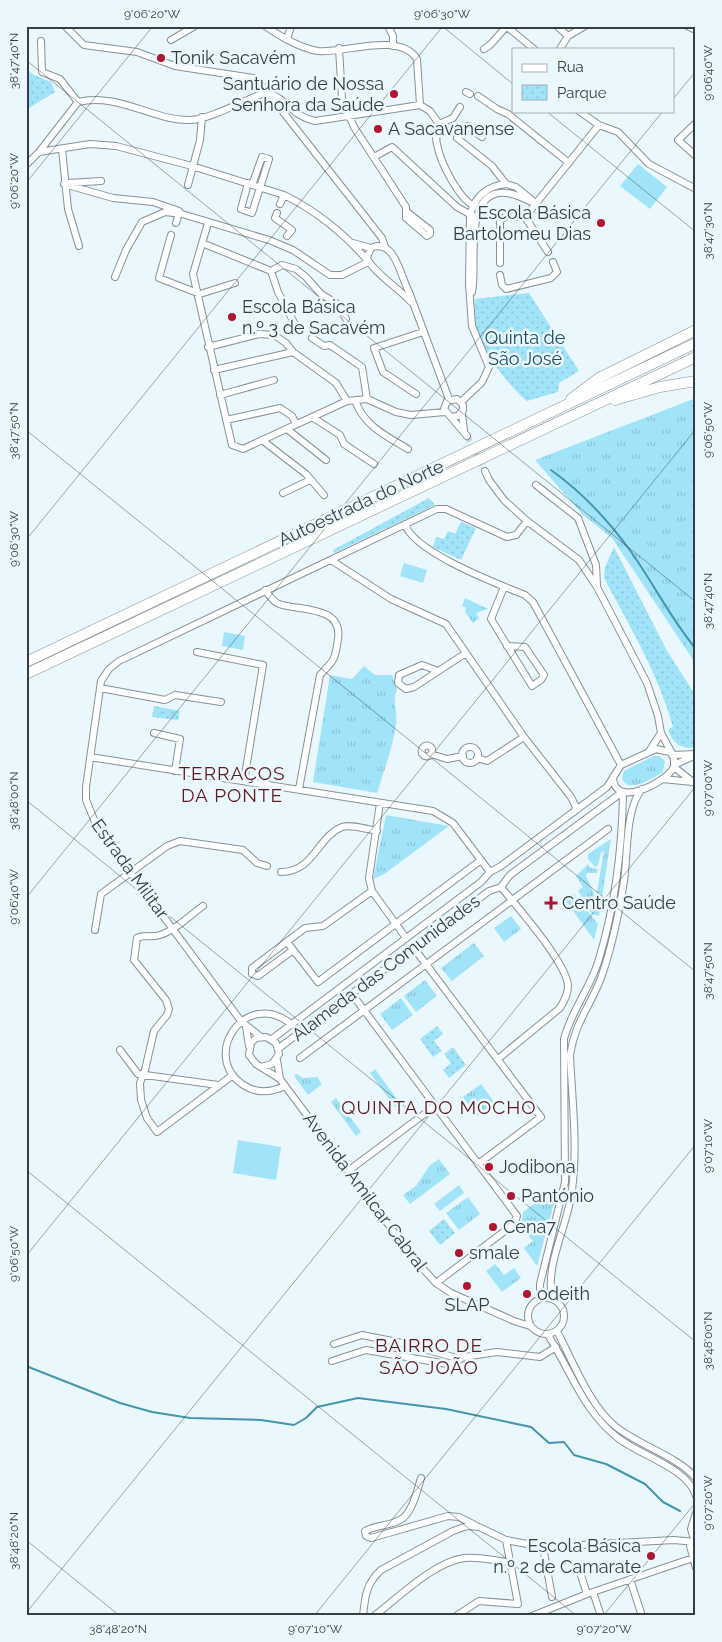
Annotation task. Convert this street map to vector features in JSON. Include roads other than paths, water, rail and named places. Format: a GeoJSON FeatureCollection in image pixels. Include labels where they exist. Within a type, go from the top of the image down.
{"type":"FeatureCollection","features":[{"type":"Feature","properties":{"kind":"highway"},"geometry":{"type":"LineString","coordinates":[[563,406],[599,378],[696,330]]}},
{"type":"Feature","properties":{"kind":"highway","name":"Autoestrada do Norte"},"geometry":{"type":"LineString","coordinates":[[26,662],[696,343]]}},
{"type":"Feature","properties":{"kind":"highway","name":"Autoestrada do Norte"},"geometry":{"type":"LineString","coordinates":[[26,674],[696,357]]}},
{"type":"Feature","properties":{"kind":"highway"},"geometry":{"type":"LineString","coordinates":[[587,408],[693,382]]}},
{"type":"Feature","properties":{"kind":"street"},"geometry":{"type":"LineString","coordinates":[[65,26],[84,44],[137,52],[175,66],[246,75],[257,81],[382,238],[385,247],[402,272],[411,302],[449,399]]}},
{"type":"Feature","properties":{"kind":"street"},"geometry":{"type":"LineString","coordinates":[[172,40],[195,26]]}},
{"type":"Feature","properties":{"kind":"street"},"geometry":{"type":"LineString","coordinates":[[265,26],[287,39],[318,51],[370,45],[393,46],[411,52],[416,58],[420,105]]}},
{"type":"Feature","properties":{"kind":"street"},"geometry":{"type":"LineString","coordinates":[[287,39],[291,26]]}},
{"type":"Feature","properties":{"kind":"street"},"geometry":{"type":"LineString","coordinates":[[388,26],[393,36],[393,46]]}},
{"type":"Feature","properties":{"kind":"street"},"geometry":{"type":"LineString","coordinates":[[484,49],[490,45],[506,26],[533,48]]}},
{"type":"Feature","properties":{"kind":"street"},"geometry":{"type":"LineString","coordinates":[[557,26],[568,36]]}},
{"type":"Feature","properties":{"kind":"street"},"geometry":{"type":"LineString","coordinates":[[561,48],[568,36],[585,26]]}},
{"type":"Feature","properties":{"kind":"street"},"geometry":{"type":"LineString","coordinates":[[686,26],[696,30]]}},
{"type":"Feature","properties":{"kind":"street"},"geometry":{"type":"LineString","coordinates":[[41,41],[42,72],[60,80],[78,102]]}},
{"type":"Feature","properties":{"kind":"street"},"geometry":{"type":"LineString","coordinates":[[339,48],[342,100],[350,117],[407,212]]}},
{"type":"Feature","properties":{"kind":"street"},"geometry":{"type":"LineString","coordinates":[[78,102],[115,102],[173,118],[191,120],[267,92],[280,97],[290,110],[302,118],[315,121],[420,105],[430,111],[439,124],[436,135],[438,148],[459,193],[476,207]]}},
{"type":"Feature","properties":{"kind":"street"},"geometry":{"type":"LineString","coordinates":[[478,96],[508,114],[569,163]]}},
{"type":"Feature","properties":{"kind":"street"},"geometry":{"type":"LineString","coordinates":[[26,165],[29,159],[39,152],[78,102]]}},
{"type":"Feature","properties":{"kind":"street"},"geometry":{"type":"LineString","coordinates":[[439,124],[453,118],[460,108]]}},
{"type":"Feature","properties":{"kind":"street"},"geometry":{"type":"LineString","coordinates":[[581,112],[599,125],[618,132],[649,164],[696,189]]}},
{"type":"Feature","properties":{"kind":"street"},"geometry":{"type":"LineString","coordinates":[[188,185],[200,140],[202,117]]}},
{"type":"Feature","properties":{"kind":"street"},"geometry":{"type":"LineString","coordinates":[[678,140],[696,123]]}},
{"type":"Feature","properties":{"kind":"street"},"geometry":{"type":"LineString","coordinates":[[524,217],[599,125]]}},
{"type":"Feature","properties":{"kind":"street"},"geometry":{"type":"LineString","coordinates":[[482,137],[467,126],[457,138],[492,166],[506,184],[506,192]]}},
{"type":"Feature","properties":{"kind":"street"},"geometry":{"type":"LineString","coordinates":[[672,133],[696,156]]}},
{"type":"Feature","properties":{"kind":"street"},"geometry":{"type":"LineString","coordinates":[[39,152],[90,144],[116,146],[192,166],[284,195],[300,203],[353,244],[367,261],[411,302]]}},
{"type":"Feature","properties":{"kind":"street"},"geometry":{"type":"LineString","coordinates":[[374,157],[392,147],[457,206],[473,216]]}},
{"type":"Feature","properties":{"kind":"street"},"geometry":{"type":"LineString","coordinates":[[62,149],[68,209],[78,246]]}},
{"type":"Feature","properties":{"kind":"street"},"geometry":{"type":"LineString","coordinates":[[64,184],[102,181]]}},
{"type":"Feature","properties":{"kind":"street"},"geometry":{"type":"LineString","coordinates":[[64,184],[113,198],[153,202],[208,223],[269,240],[289,248],[330,275],[336,276],[367,261]]}},
{"type":"Feature","properties":{"kind":"street"},"geometry":{"type":"LineString","coordinates":[[461,402],[482,382],[489,367],[473,332],[472,296],[469,284],[473,216],[476,207],[485,190],[506,184],[516,187],[535,203]]}},
{"type":"Feature","properties":{"kind":"street"},"geometry":{"type":"LineString","coordinates":[[476,207],[491,196],[506,192],[535,203]]}},
{"type":"Feature","properties":{"kind":"street"},"geometry":{"type":"LineString","coordinates":[[280,204],[284,195]]}},
{"type":"Feature","properties":{"kind":"street"},"geometry":{"type":"LineString","coordinates":[[115,277],[126,250],[142,222],[165,212],[180,213]]}},
{"type":"Feature","properties":{"kind":"street"},"geometry":{"type":"LineString","coordinates":[[176,223],[180,213]]}},
{"type":"Feature","properties":{"kind":"street"},"geometry":{"type":"LineString","coordinates":[[277,213],[275,218],[292,230],[287,236]]}},
{"type":"Feature","properties":{"kind":"street"},"geometry":{"type":"LineString","coordinates":[[500,263],[500,220],[507,216],[524,217]]}},
{"type":"Feature","properties":{"kind":"street"},"geometry":{"type":"LineString","coordinates":[[524,217],[548,252]]}},
{"type":"Feature","properties":{"kind":"street"},"geometry":{"type":"LineString","coordinates":[[208,223],[193,274],[208,347],[232,445],[243,449],[347,401],[367,399],[396,412],[411,415],[448,414],[456,417],[462,413]]}},
{"type":"Feature","properties":{"kind":"street"},"geometry":{"type":"LineString","coordinates":[[171,235],[159,278],[196,294],[208,293],[235,283]]}},
{"type":"Feature","properties":{"kind":"street"},"geometry":{"type":"LineString","coordinates":[[202,243],[271,271],[278,292],[299,332]]}},
{"type":"Feature","properties":{"kind":"street"},"geometry":{"type":"LineString","coordinates":[[353,244],[371,248],[376,246],[385,247]]}},
{"type":"Feature","properties":{"kind":"street"},"geometry":{"type":"LineString","coordinates":[[367,261],[367,254],[371,248]]}},
{"type":"Feature","properties":{"kind":"street"},"geometry":{"type":"LineString","coordinates":[[500,275],[502,285],[506,289],[551,278],[557,272],[553,262]]}},
{"type":"Feature","properties":{"kind":"street"},"geometry":{"type":"LineString","coordinates":[[271,271],[282,265],[296,269],[321,294],[336,303],[346,319]]}},
{"type":"Feature","properties":{"kind":"street"},"geometry":{"type":"LineString","coordinates":[[391,282],[397,282],[402,276]]}},
{"type":"Feature","properties":{"kind":"street"},"geometry":{"type":"LineString","coordinates":[[416,394],[383,372],[374,348],[423,332]]}},
{"type":"Feature","properties":{"kind":"street"},"geometry":{"type":"LineString","coordinates":[[208,347],[259,334],[269,334],[286,343],[293,352],[336,383],[347,401]]}},
{"type":"Feature","properties":{"kind":"street"},"geometry":{"type":"LineString","coordinates":[[312,338],[324,346],[330,345],[362,367],[367,399]]}},
{"type":"Feature","properties":{"kind":"street"},"geometry":{"type":"LineString","coordinates":[[214,370],[293,352]]}},
{"type":"Feature","properties":{"kind":"street"},"geometry":{"type":"LineString","coordinates":[[220,395],[274,380]]}},
{"type":"Feature","properties":{"kind":"street"},"geometry":{"type":"LineString","coordinates":[[454,398],[461,402],[466,433],[448,414],[444,406],[449,399],[454,398]]}},
{"type":"Feature","properties":{"kind":"street"},"geometry":{"type":"LineString","coordinates":[[355,400],[360,414],[366,422],[408,449]]}},
{"type":"Feature","properties":{"kind":"street"},"geometry":{"type":"LineString","coordinates":[[226,420],[280,408],[292,416],[296,424]]}},
{"type":"Feature","properties":{"kind":"street"},"geometry":{"type":"LineString","coordinates":[[312,417],[340,435],[344,444],[374,464]]}},
{"type":"Feature","properties":{"kind":"street"},"geometry":{"type":"LineString","coordinates":[[287,429],[326,460]]}},
{"type":"Feature","properties":{"kind":"street"},"geometry":{"type":"LineString","coordinates":[[262,440],[306,474],[324,495]]}},
{"type":"Feature","properties":{"kind":"street"},"geometry":{"type":"LineString","coordinates":[[485,470],[489,480],[504,500],[527,521],[579,560],[598,587],[647,683],[658,716],[661,732],[674,766],[694,784]]}},
{"type":"Feature","properties":{"kind":"street"},"geometry":{"type":"LineString","coordinates":[[283,493],[310,480]]}},
{"type":"Feature","properties":{"kind":"street"},"geometry":{"type":"LineString","coordinates":[[536,485],[578,518],[596,565],[598,587]]}},
{"type":"Feature","properties":{"kind":"street","name":"Estrada Militar"},"geometry":{"type":"LineString","coordinates":[[260,1037],[243,1024],[97,827],[90,813],[86,787],[102,681],[109,668],[119,660],[437,509],[446,509],[507,537],[512,537],[527,521]]}},
{"type":"Feature","properties":{"kind":"street"},"geometry":{"type":"LineString","coordinates":[[406,524],[418,543],[447,560],[525,595],[533,602],[621,765],[659,749],[671,754],[694,756]]}},
{"type":"Feature","properties":{"kind":"street"},"geometry":{"type":"LineString","coordinates":[[331,560],[391,599],[446,624],[524,737],[571,797],[576,807],[574,812]]}},
{"type":"Feature","properties":{"kind":"street"},"geometry":{"type":"LineString","coordinates":[[504,587],[491,619],[507,646],[532,686],[541,680],[544,675],[525,647],[507,646]]}},
{"type":"Feature","properties":{"kind":"street"},"geometry":{"type":"LineString","coordinates":[[265,590],[277,603],[323,612],[331,617],[338,628],[339,636],[333,664],[320,675],[299,789]]}},
{"type":"Feature","properties":{"kind":"street"},"geometry":{"type":"LineString","coordinates":[[197,652],[263,665],[244,781]]}},
{"type":"Feature","properties":{"kind":"street"},"geometry":{"type":"LineString","coordinates":[[438,671],[422,665],[399,675],[398,683],[406,689],[414,687],[466,653]]}},
{"type":"Feature","properties":{"kind":"street"},"geometry":{"type":"LineString","coordinates":[[100,688],[165,700],[175,695],[221,702]]}},
{"type":"Feature","properties":{"kind":"street"},"geometry":{"type":"LineString","coordinates":[[649,752],[661,732]]}},
{"type":"Feature","properties":{"kind":"street"},"geometry":{"type":"LineString","coordinates":[[154,733],[180,739],[175,771]]}},
{"type":"Feature","properties":{"kind":"street"},"geometry":{"type":"LineString","coordinates":[[462,756],[469,762],[477,758],[487,761],[524,737]]}},
{"type":"Feature","properties":{"kind":"street"},"geometry":{"type":"LineString","coordinates":[[462,756],[464,750],[472,748],[477,753],[477,758]]}},
{"type":"Feature","properties":{"kind":"street"},"geometry":{"type":"LineString","coordinates":[[431,754],[447,759],[462,756]]}},
{"type":"Feature","properties":{"kind":"street"},"geometry":{"type":"LineString","coordinates":[[662,779],[674,766],[694,756]]}},
{"type":"Feature","properties":{"kind":"street"},"geometry":{"type":"LineString","coordinates":[[687,776],[686,767],[694,756]]}},
{"type":"Feature","properties":{"kind":"street"},"geometry":{"type":"LineString","coordinates":[[90,757],[433,811],[453,823],[491,873],[503,874],[500,885],[560,964],[568,987],[566,998],[560,1008],[498,1059]]}},
{"type":"Feature","properties":{"kind":"street","name":"Alameda das Comunidades"},"geometry":{"type":"LineString","coordinates":[[272,1039],[607,787],[621,765]]}},
{"type":"Feature","properties":{"kind":"street"},"geometry":{"type":"LineString","coordinates":[[540,1299],[540,1284],[565,1182],[564,1039],[568,1026],[599,959],[612,900],[624,810],[622,793],[615,786],[613,777]]}},
{"type":"Feature","properties":{"kind":"street"},"geometry":{"type":"LineString","coordinates":[[662,779],[694,784]]}},
{"type":"Feature","properties":{"kind":"street","name":"Alameda das Comunidades"},"geometry":{"type":"LineString","coordinates":[[277,1060],[279,1048],[413,947],[500,885],[608,802],[622,793],[634,793],[662,779]]}},
{"type":"Feature","properties":{"kind":"street"},"geometry":{"type":"LineString","coordinates":[[552,1299],[549,1286],[567,1218],[573,1182],[570,1055],[572,1043],[578,1024],[601,978],[611,942],[624,881],[631,816],[636,797],[642,788]]}},
{"type":"Feature","properties":{"kind":"street"},"geometry":{"type":"LineString","coordinates":[[571,797],[581,802],[588,801]]}},
{"type":"Feature","properties":{"kind":"street"},"geometry":{"type":"LineString","coordinates":[[608,802],[618,804],[624,810]]}},
{"type":"Feature","properties":{"kind":"street"},"geometry":{"type":"LineString","coordinates":[[380,803],[369,878],[372,891],[406,938]]}},
{"type":"Feature","properties":{"kind":"street"},"geometry":{"type":"LineString","coordinates":[[281,872],[290,872],[306,863],[318,851],[330,834],[343,826],[376,831]]}},
{"type":"Feature","properties":{"kind":"street"},"geometry":{"type":"LineString","coordinates":[[300,1058],[608,829]]}},
{"type":"Feature","properties":{"kind":"street"},"geometry":{"type":"LineString","coordinates":[[95,930],[101,894],[130,871],[167,846],[180,841],[243,850],[257,863],[267,866]]}},
{"type":"Feature","properties":{"kind":"street"},"geometry":{"type":"LineString","coordinates":[[287,942],[318,982],[481,860]]}},
{"type":"Feature","properties":{"kind":"street","name":"Alameda das Comunidades"},"geometry":{"type":"LineString","coordinates":[[491,873],[488,884],[500,885]]}},
{"type":"Feature","properties":{"kind":"street"},"geometry":{"type":"LineString","coordinates":[[293,950],[258,976],[252,974],[252,968],[305,928],[323,926],[372,891]]}},
{"type":"Feature","properties":{"kind":"street"},"geometry":{"type":"LineString","coordinates":[[202,906],[159,936],[143,935],[137,938],[134,960],[166,1000],[169,1009],[168,1015],[154,1031],[140,1083],[141,1100],[147,1118],[157,1132],[233,1075]]}},
{"type":"Feature","properties":{"kind":"street"},"geometry":{"type":"LineString","coordinates":[[413,947],[541,1117],[478,1164]]}},
{"type":"Feature","properties":{"kind":"street"},"geometry":{"type":"LineString","coordinates":[[352,994],[517,1216],[514,1224],[436,1283]]}},
{"type":"Feature","properties":{"kind":"street"},"geometry":{"type":"LineString","coordinates":[[285,1086],[268,1091],[247,1088],[233,1075],[228,1067],[225,1052],[228,1039],[243,1024],[262,1014],[282,1018],[291,1024]]}},
{"type":"Feature","properties":{"kind":"street","name":"Estrada Militar"},"geometry":{"type":"LineString","coordinates":[[243,1024],[249,1046]]}},
{"type":"Feature","properties":{"kind":"street"},"geometry":{"type":"LineString","coordinates":[[260,1037],[249,1046],[251,1060],[280,1078]]}},
{"type":"Feature","properties":{"kind":"street","name":"Alameda das Comunidades"},"geometry":{"type":"LineString","coordinates":[[260,1037],[272,1039],[279,1048]]}},
{"type":"Feature","properties":{"kind":"street"},"geometry":{"type":"LineString","coordinates":[[120,1050],[136,1072],[142,1075],[218,1085]]}},
{"type":"Feature","properties":{"kind":"street"},"geometry":{"type":"LineString","coordinates":[[261,1067],[272,1064],[277,1060],[280,1078]]}},
{"type":"Feature","properties":{"kind":"street","name":"Avenida Amílcar Cabral"},"geometry":{"type":"LineString","coordinates":[[280,1078],[414,1260],[436,1283],[451,1293],[514,1321],[530,1326]]}},
{"type":"Feature","properties":{"kind":"street"},"geometry":{"type":"LineString","coordinates":[[348,1171],[435,1106]]}},
{"type":"Feature","properties":{"kind":"street"},"geometry":{"type":"LineString","coordinates":[[514,1321],[529,1310],[534,1302],[540,1299],[552,1299],[560,1305],[564,1322],[557,1331],[548,1335],[541,1334],[530,1326],[528,1319],[529,1310]]}},
{"type":"Feature","properties":{"kind":"street"},"geometry":{"type":"LineString","coordinates":[[557,1331],[599,1409],[615,1426],[696,1478]]}},
{"type":"Feature","properties":{"kind":"street"},"geometry":{"type":"LineString","coordinates":[[334,1344],[362,1335],[402,1343],[457,1358],[497,1352],[540,1358],[556,1347]]}},
{"type":"Feature","properties":{"kind":"street"},"geometry":{"type":"LineString","coordinates":[[548,1335],[588,1408],[604,1426],[640,1452],[687,1479],[696,1496]]}},
{"type":"Feature","properties":{"kind":"street"},"geometry":{"type":"LineString","coordinates":[[332,1361],[366,1350],[447,1364],[467,1357]]}},
{"type":"Feature","properties":{"kind":"street"},"geometry":{"type":"LineString","coordinates":[[421,1478],[405,1516],[398,1521],[367,1530],[366,1536],[371,1538],[448,1516],[459,1517],[506,1540],[543,1546],[695,1540]]}},
{"type":"Feature","properties":{"kind":"street"},"geometry":{"type":"LineString","coordinates":[[696,1513],[691,1529],[696,1546],[693,1558],[696,1568]]}},
{"type":"Feature","properties":{"kind":"street"},"geometry":{"type":"LineString","coordinates":[[363,1616],[366,1590],[371,1579],[381,1570],[454,1531],[467,1526],[478,1527]]}},
{"type":"Feature","properties":{"kind":"street"},"geometry":{"type":"LineString","coordinates":[[456,1616],[479,1601],[518,1604],[506,1540]]}},
{"type":"Feature","properties":{"kind":"street"},"geometry":{"type":"LineString","coordinates":[[543,1546],[552,1597]]}},
{"type":"Feature","properties":{"kind":"street"},"geometry":{"type":"LineString","coordinates":[[374,1616],[439,1567],[452,1560],[466,1558],[510,1562]]}},
{"type":"Feature","properties":{"kind":"street"},"geometry":{"type":"LineString","coordinates":[[532,1616],[590,1593],[693,1558]]}},
{"type":"Feature","properties":{"kind":"street"},"geometry":{"type":"LineString","coordinates":[[578,1566],[601,1616]]}},
{"type":"Feature","properties":{"kind":"street"},"geometry":{"type":"LineString","coordinates":[[630,1579],[642,1616]]}},
{"type":"Feature","properties":{"kind":"waterway"},"geometry":{"type":"LineString","coordinates":[[551,470],[584,497],[612,527],[638,562],[678,625],[696,649]]}},
{"type":"Feature","properties":{"kind":"waterway"},"geometry":{"type":"LineString","coordinates":[[26,1366],[120,1403],[152,1412],[190,1418],[261,1420],[294,1425],[306,1418],[317,1407],[358,1398],[446,1409],[531,1427],[549,1443],[564,1442],[574,1455],[606,1464],[645,1484],[663,1502],[680,1511]]}},
{"type":"Feature","properties":{"kind":"tunnel"},"geometry":{"type":"LineString","coordinates":[[467,436],[485,471]]}},
{"type":"Feature","properties":{"kind":"place","name":"Tonik Sacavém"},"geometry":{"type":"Point","coordinates":[161,58]}},
{"type":"Feature","properties":{"kind":"place","name":"Santuário de Nossa Senhora da Saúde"},"geometry":{"type":"Point","coordinates":[394,94]}},
{"type":"Feature","properties":{"kind":"place","name":"A Sacavanense"},"geometry":{"type":"Point","coordinates":[378,129]}},
{"type":"Feature","properties":{"kind":"place","name":"Escola Básica Bartolomeu Dias"},"geometry":{"type":"Point","coordinates":[601,223]}},
{"type":"Feature","properties":{"kind":"place","name":"Escola Básica n.º 3 de Sacavém"},"geometry":{"type":"Point","coordinates":[232,317]}},
{"type":"Feature","properties":{"kind":"place","name":"Centro Saúde"},"geometry":{"type":"Point","coordinates":[551,903]}},
{"type":"Feature","properties":{"kind":"place","name":"Jodibona"},"geometry":{"type":"Point","coordinates":[489,1167]}},
{"type":"Feature","properties":{"kind":"place","name":"Pantónio"},"geometry":{"type":"Point","coordinates":[511,1196]}},
{"type":"Feature","properties":{"kind":"place","name":"Cena7"},"geometry":{"type":"Point","coordinates":[493,1227]}},
{"type":"Feature","properties":{"kind":"place","name":"smale"},"geometry":{"type":"Point","coordinates":[459,1253]}},
{"type":"Feature","properties":{"kind":"place","name":"SLAP"},"geometry":{"type":"Point","coordinates":[467,1286]}},
{"type":"Feature","properties":{"kind":"place","name":"odeith"},"geometry":{"type":"Point","coordinates":[527,1294]}},
{"type":"Feature","properties":{"kind":"place","name":"Escola Básica n.º 2 de Camarate"},"geometry":{"type":"Point","coordinates":[651,1556]}},
{"type":"Feature","properties":{"kind":"district","name":"TERRAÇOS DA PONTE"},"geometry":{"type":"Point","coordinates":[232,784]}},
{"type":"Feature","properties":{"kind":"district","name":"QUINTA DO MOCHO"},"geometry":{"type":"Point","coordinates":[439,1107]}},
{"type":"Feature","properties":{"kind":"district","name":"BAIRRO DE SÃO JOÃO"},"geometry":{"type":"Point","coordinates":[429,1356]}},
{"type":"Feature","properties":{"kind":"park label","name":"Quinta de São José"},"geometry":{"type":"Point","coordinates":[525,348]}}]}
